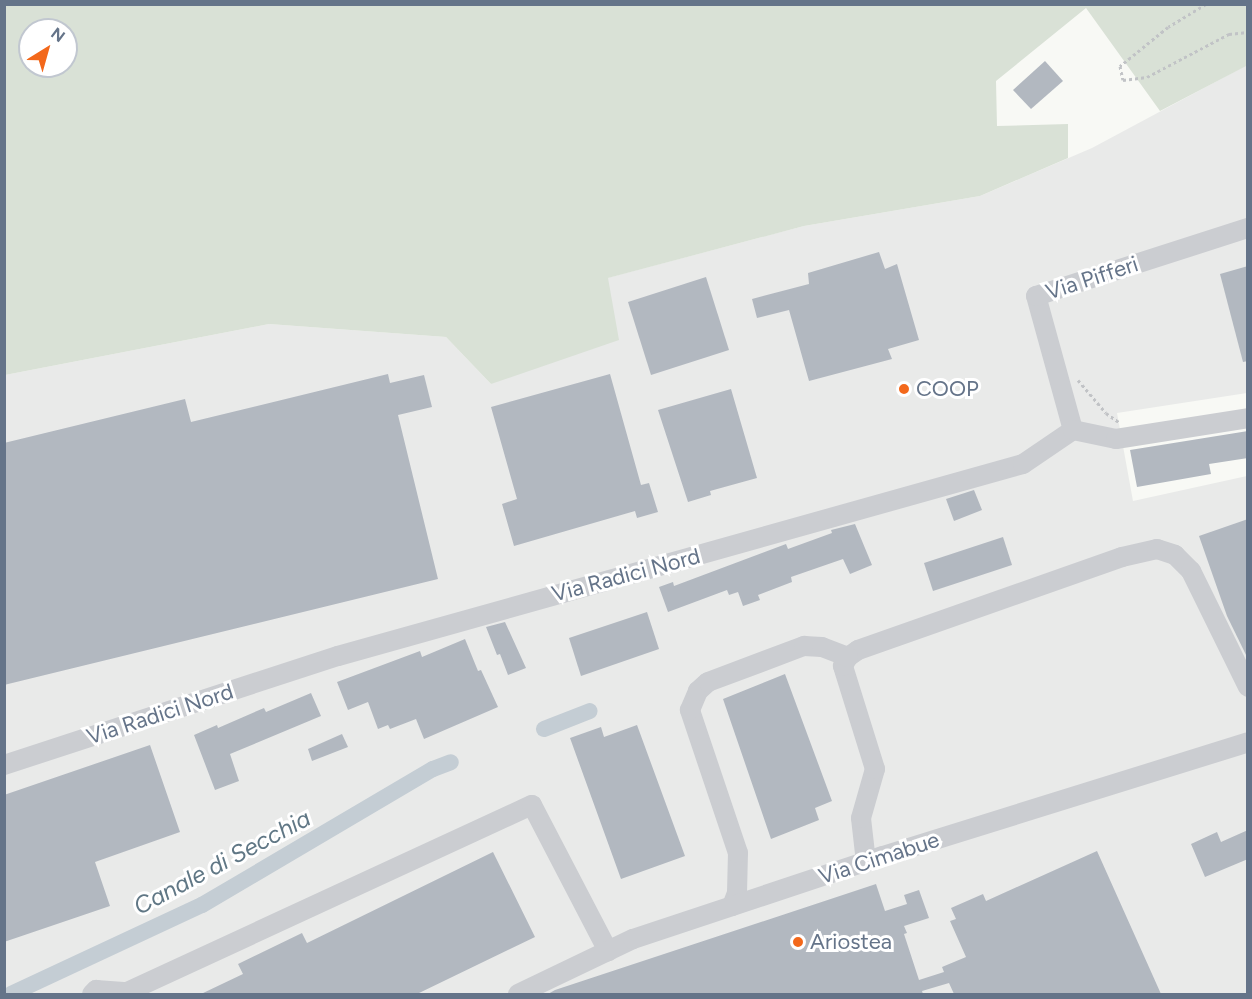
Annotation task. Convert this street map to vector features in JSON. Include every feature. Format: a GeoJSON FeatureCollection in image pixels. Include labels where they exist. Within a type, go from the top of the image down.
{"type":"FeatureCollection","features":[{"type":"Feature","properties":{"kind":"street","name":"Via Pifferi"},"geometry":{"type":"LineString","coordinates":[[1072,430],[1036,296],[1248,228]]}},
{"type":"Feature","properties":{"kind":"street"},"geometry":{"type":"LineString","coordinates":[[1072,430],[1116,439],[1248,418]]}},
{"type":"Feature","properties":{"kind":"street","name":"Via Radici Nord"},"geometry":{"type":"LineString","coordinates":[[4,765],[338,656],[1023,465],[1072,430]]}},
{"type":"Feature","properties":{"kind":"street"},"geometry":{"type":"LineString","coordinates":[[866,862],[861,818],[875,769],[843,666],[848,657],[858,650],[1122,557],[1156,549],[1174,555],[1191,572],[1248,687]]}},
{"type":"Feature","properties":{"kind":"street"},"geometry":{"type":"LineString","coordinates":[[732,906],[737,893],[738,853],[690,710],[698,691],[708,682],[804,646],[822,647],[848,657]]}},
{"type":"Feature","properties":{"kind":"street","name":"Via Cimabue"},"geometry":{"type":"LineString","coordinates":[[518,994],[633,939],[866,862],[1248,742]]}},
{"type":"Feature","properties":{"kind":"street"},"geometry":{"type":"LineString","coordinates":[[92,994],[96,990],[127,992],[532,804],[608,951]]}},
{"type":"Feature","properties":{"kind":"path"},"geometry":{"type":"LineString","coordinates":[[1206,4],[1168,27],[1120,66],[1123,80],[1148,77],[1229,34],[1248,32]]}},
{"type":"Feature","properties":{"kind":"path"},"geometry":{"type":"LineString","coordinates":[[1060,379],[1074,376],[1106,413],[1125,425]]}},
{"type":"Feature","properties":{"kind":"shaded area"},"geometry":{"type":"Polygon","coordinates":[[[5,4],[1247,4],[1248,65],[1160,111],[1086,8],[996,81],[997,126],[1068,124],[1068,158],[980,196],[804,226],[608,278],[619,340],[491,384],[446,337],[269,324],[5,375],[5,4]]]}},
{"type":"Feature","properties":{"kind":"shaded area"},"geometry":{"type":"Polygon","coordinates":[[[1247,65],[1247,393],[1117,413],[1133,501],[1247,476],[1247,994],[5,994],[5,375],[269,324],[446,337],[491,384],[607,278],[804,226],[980,196],[1092,148],[1247,65]]]}},
{"type":"Feature","properties":{"kind":"building"},"geometry":{"type":"Polygon","coordinates":[[[1045,61],[1063,81],[1031,109],[1013,90],[1045,61]]]}},
{"type":"Feature","properties":{"kind":"building"},"geometry":{"type":"Polygon","coordinates":[[[879,252],[885,269],[897,264],[919,340],[888,349],[892,359],[809,381],[789,310],[757,318],[752,299],[809,284],[808,273],[879,252]]]}},
{"type":"Feature","properties":{"kind":"building"},"geometry":{"type":"Polygon","coordinates":[[[1248,266],[1248,361],[1243,362],[1220,274],[1248,266]]]}},
{"type":"Feature","properties":{"kind":"building"},"geometry":{"type":"Polygon","coordinates":[[[706,277],[729,350],[651,375],[628,302],[706,277]]]}},
{"type":"Feature","properties":{"kind":"building"},"geometry":{"type":"Polygon","coordinates":[[[388,374],[390,383],[424,375],[432,407],[398,415],[438,579],[4,685],[4,443],[185,399],[191,422],[388,374]]]}},
{"type":"Feature","properties":{"kind":"building"},"geometry":{"type":"Polygon","coordinates":[[[610,374],[641,485],[649,483],[658,512],[637,518],[635,511],[514,546],[502,504],[517,499],[491,407],[610,374]]]}},
{"type":"Feature","properties":{"kind":"building"},"geometry":{"type":"Polygon","coordinates":[[[731,389],[757,478],[710,491],[711,495],[688,502],[658,410],[731,389]]]}},
{"type":"Feature","properties":{"kind":"building"},"geometry":{"type":"Polygon","coordinates":[[[1248,431],[1248,458],[1209,464],[1211,474],[1137,487],[1130,450],[1248,431]]]}},
{"type":"Feature","properties":{"kind":"building"},"geometry":{"type":"Polygon","coordinates":[[[974,490],[982,510],[954,521],[946,499],[974,490]]]}},
{"type":"Feature","properties":{"kind":"building"},"geometry":{"type":"Polygon","coordinates":[[[1248,519],[1248,659],[1227,616],[1199,536],[1248,519]]]}},
{"type":"Feature","properties":{"kind":"building"},"geometry":{"type":"Polygon","coordinates":[[[855,524],[872,565],[850,574],[843,559],[791,577],[792,582],[758,595],[760,600],[743,606],[738,592],[729,595],[727,590],[668,612],[659,587],[673,582],[674,586],[786,544],[788,549],[832,533],[831,530],[855,524]]]}},
{"type":"Feature","properties":{"kind":"building"},"geometry":{"type":"Polygon","coordinates":[[[1003,537],[1012,565],[933,591],[924,563],[1003,537]]]}},
{"type":"Feature","properties":{"kind":"building"},"geometry":{"type":"Polygon","coordinates":[[[647,612],[659,649],[581,676],[569,638],[647,612]]]}},
{"type":"Feature","properties":{"kind":"building"},"geometry":{"type":"Polygon","coordinates":[[[505,622],[526,668],[508,675],[486,627],[505,622]]]}},
{"type":"Feature","properties":{"kind":"building"},"geometry":{"type":"Polygon","coordinates":[[[465,639],[478,671],[481,670],[498,707],[424,739],[416,719],[390,729],[388,725],[378,729],[368,702],[348,710],[337,682],[420,651],[422,657],[465,639]]]}},
{"type":"Feature","properties":{"kind":"building"},"geometry":{"type":"Polygon","coordinates":[[[785,674],[832,801],[815,808],[819,820],[771,839],[723,699],[785,674]]]}},
{"type":"Feature","properties":{"kind":"building"},"geometry":{"type":"Polygon","coordinates":[[[311,693],[321,716],[230,754],[239,781],[215,790],[194,735],[217,725],[218,728],[264,708],[266,712],[311,693]]]}},
{"type":"Feature","properties":{"kind":"building"},"geometry":{"type":"Polygon","coordinates":[[[637,725],[685,856],[621,879],[570,738],[601,727],[604,737],[637,725]]]}},
{"type":"Feature","properties":{"kind":"building"},"geometry":{"type":"Polygon","coordinates":[[[342,734],[348,747],[312,761],[308,749],[342,734]]]}},
{"type":"Feature","properties":{"kind":"building"},"geometry":{"type":"Polygon","coordinates":[[[150,745],[180,832],[95,862],[110,906],[4,942],[4,795],[150,745]]]}},
{"type":"Feature","properties":{"kind":"building"},"geometry":{"type":"Polygon","coordinates":[[[1248,830],[1248,859],[1205,877],[1191,844],[1217,832],[1221,842],[1248,830]]]}},
{"type":"Feature","properties":{"kind":"building"},"geometry":{"type":"Polygon","coordinates":[[[1097,851],[1161,994],[954,994],[949,983],[922,991],[923,994],[548,994],[876,884],[885,911],[907,904],[904,895],[919,890],[929,918],[904,926],[907,933],[904,934],[919,980],[944,972],[942,967],[966,957],[950,921],[956,919],[951,908],[983,894],[986,901],[1097,851]]]}},
{"type":"Feature","properties":{"kind":"building"},"geometry":{"type":"Polygon","coordinates":[[[493,852],[535,937],[417,994],[201,994],[243,974],[238,964],[302,933],[307,943],[493,852]]]}},
{"type":"Feature","properties":{"kind":"waterway","name":"Canale di Secchia"},"geometry":{"type":"LineString","coordinates":[[544,729],[590,711]]}},
{"type":"Feature","properties":{"kind":"waterway","name":"Canale di Secchia"},"geometry":{"type":"LineString","coordinates":[[11,994],[202,905],[433,769],[451,762]]}},
{"type":"Feature","properties":{"kind":"place","name":"COOP"},"geometry":{"type":"Point","coordinates":[904,389]}},
{"type":"Feature","properties":{"kind":"place","name":"Ariostea"},"geometry":{"type":"Point","coordinates":[798,942]}}]}
